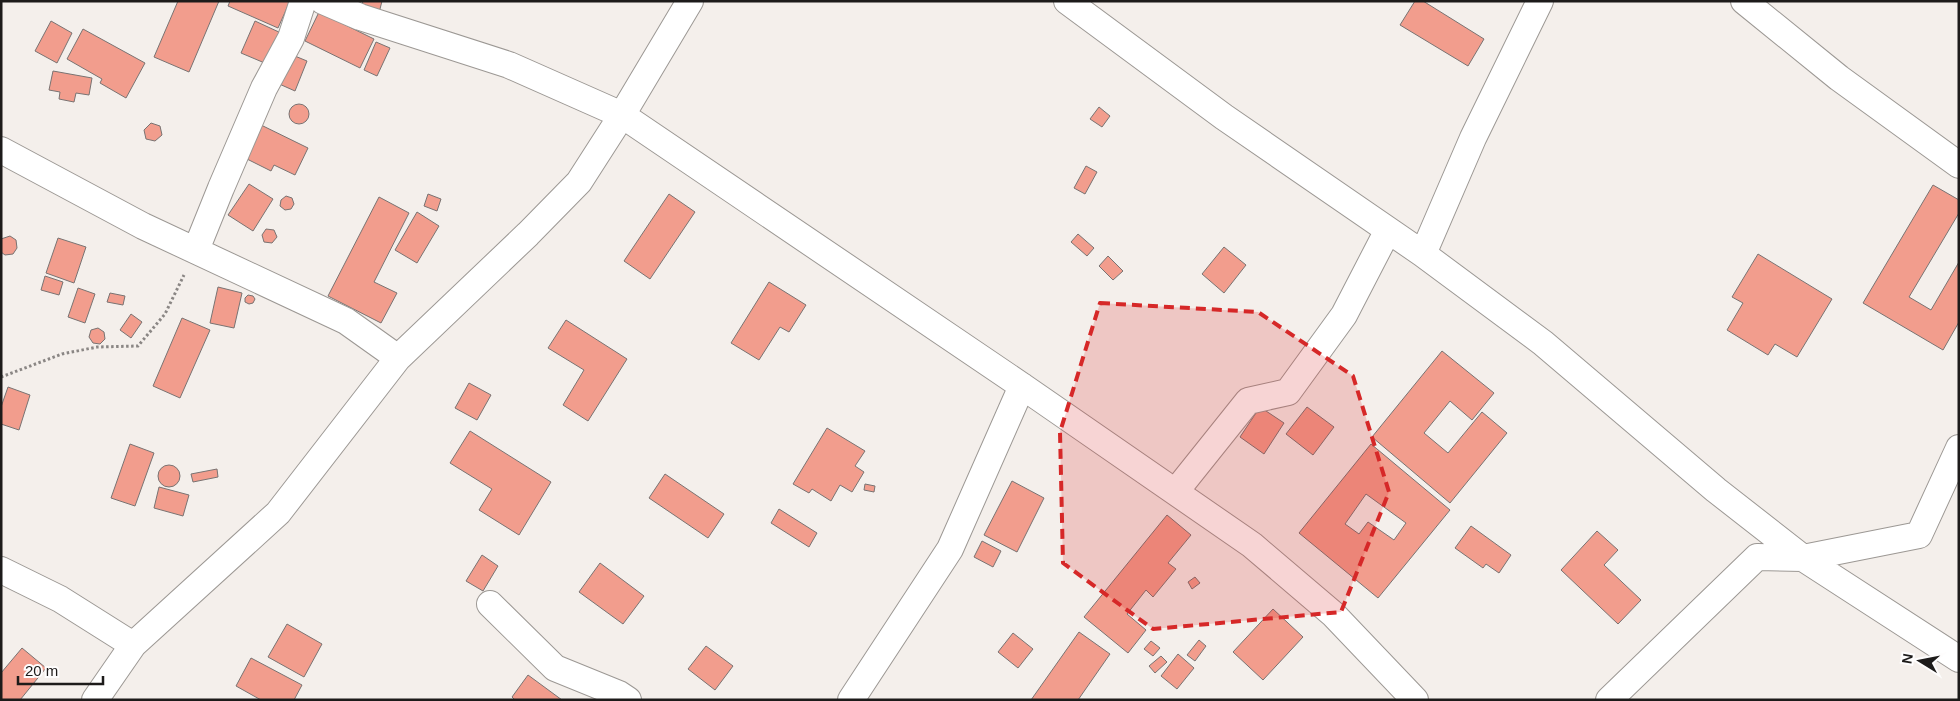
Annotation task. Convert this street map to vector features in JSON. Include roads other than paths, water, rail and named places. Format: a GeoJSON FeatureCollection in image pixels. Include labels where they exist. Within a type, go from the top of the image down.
{"type":"FeatureCollection","features":[{"type":"Feature","properties":{"kind":"street"},"geometry":{"type":"LineString","coordinates":[[196,250],[264,88],[291,38],[302,1]]}},
{"type":"Feature","properties":{"kind":"street"},"geometry":{"type":"LineString","coordinates":[[323,1],[360,17],[509,65],[622,115],[1022,386],[1252,545],[1333,614],[1415,700]]}},
{"type":"Feature","properties":{"kind":"street"},"geometry":{"type":"LineString","coordinates":[[95,700],[133,645],[278,513],[398,358],[528,234],[579,182],[622,115],[690,1]]}},
{"type":"Feature","properties":{"kind":"street"},"geometry":{"type":"LineString","coordinates":[[1067,1],[1224,117],[1423,254],[1543,343],[1716,490],[1803,558],[1959,659]]}},
{"type":"Feature","properties":{"kind":"street"},"geometry":{"type":"LineString","coordinates":[[1423,254],[1473,138],[1540,1]]}},
{"type":"Feature","properties":{"kind":"street"},"geometry":{"type":"LineString","coordinates":[[1744,1],[1839,78],[1959,165]]}},
{"type":"Feature","properties":{"kind":"street"},"geometry":{"type":"LineString","coordinates":[[1,150],[143,226],[346,322],[398,358]]}},
{"type":"Feature","properties":{"kind":"street"},"geometry":{"type":"LineString","coordinates":[[1176,492],[1248,400],[1288,392],[1344,315],[1388,230]]}},
{"type":"Feature","properties":{"kind":"street"},"geometry":{"type":"LineString","coordinates":[[851,700],[950,549],[1022,386]]}},
{"type":"Feature","properties":{"kind":"street"},"geometry":{"type":"LineString","coordinates":[[1609,700],[1757,557],[1803,558],[1919,536],[1959,448]]}},
{"type":"Feature","properties":{"kind":"street"},"geometry":{"type":"LineString","coordinates":[[1,570],[60,598],[133,645]]}},
{"type":"Feature","properties":{"kind":"street"},"geometry":{"type":"LineString","coordinates":[[490,604],[555,668],[619,694],[628,700]]}}]}
